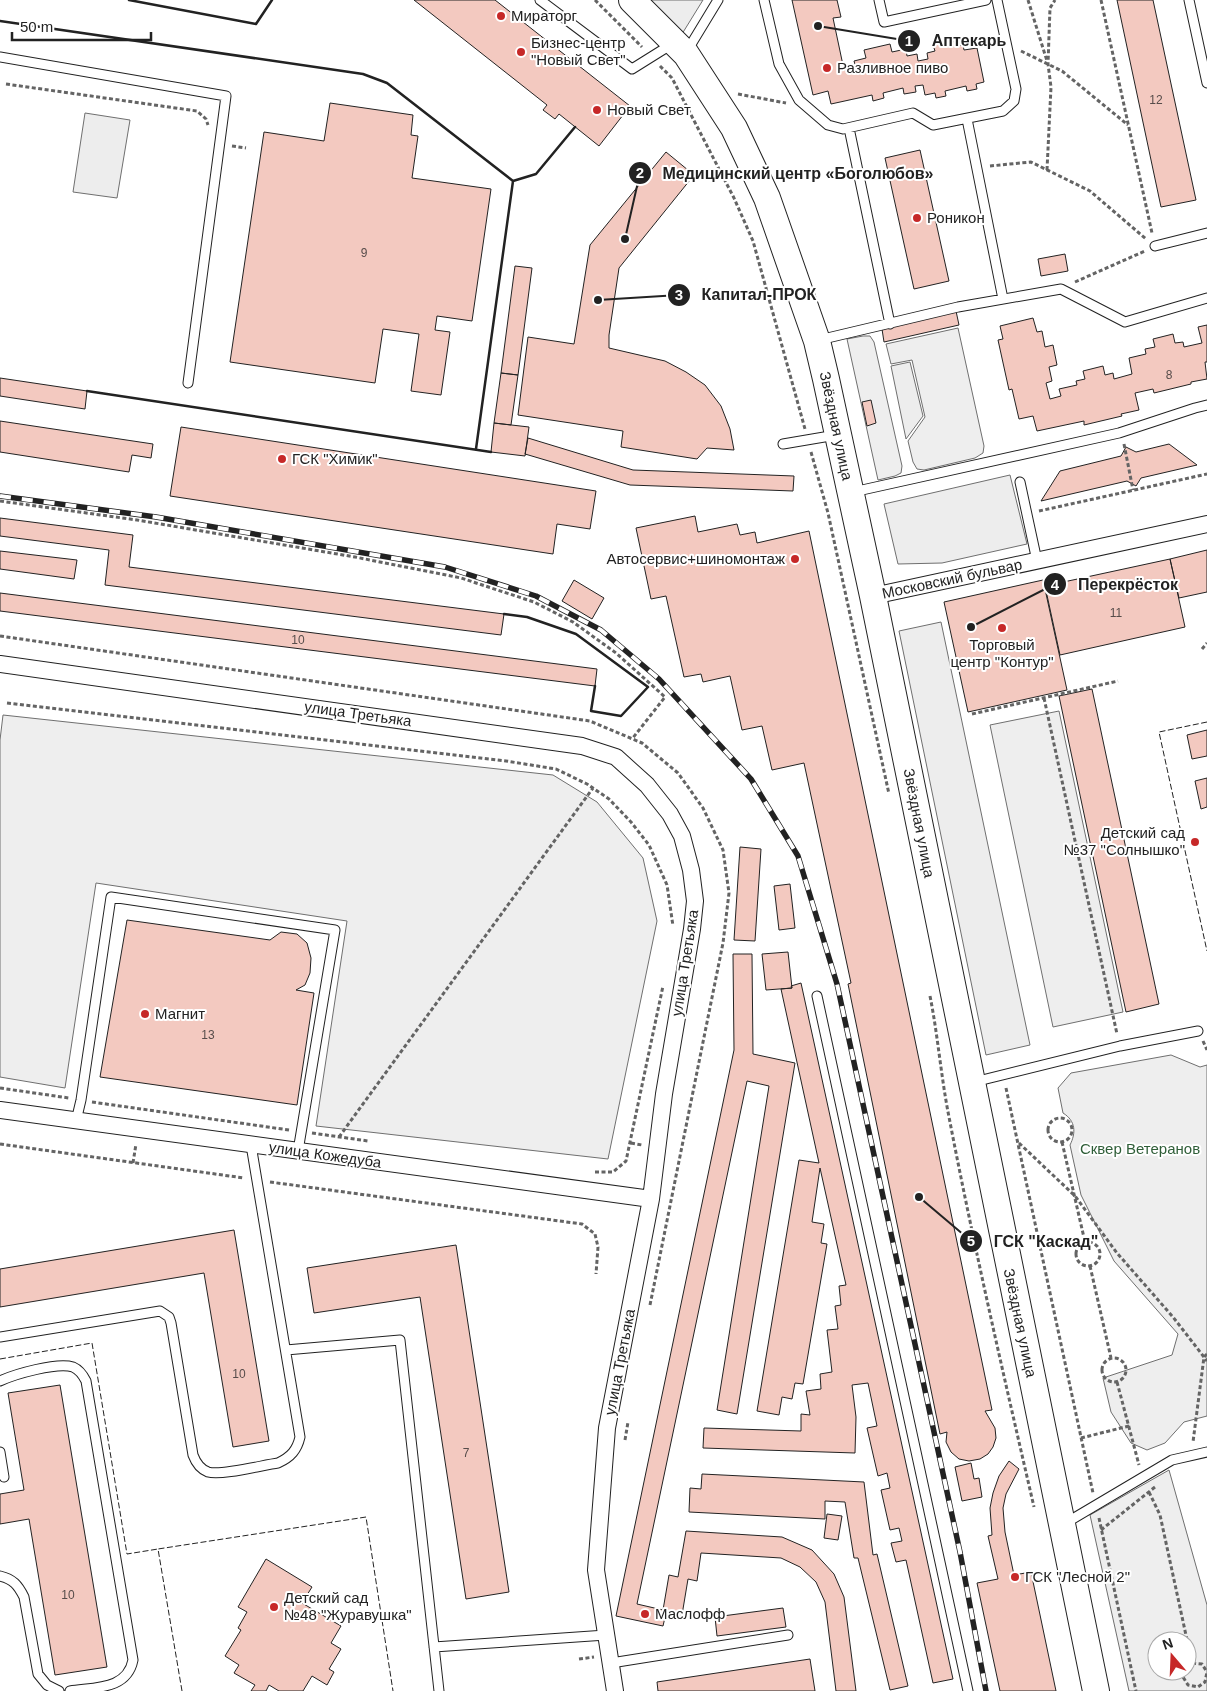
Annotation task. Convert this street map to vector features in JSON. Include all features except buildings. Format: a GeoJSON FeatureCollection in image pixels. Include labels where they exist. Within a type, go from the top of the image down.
{"type":"FeatureCollection","features":[{"type":"Feature","properties":{"kind":"main road","name":"Звёздная улица"},"geometry":{"type":"LineString","coordinates":[[632,0],[680,48],[734,128],[767,198],[817,341],[873,596],[1096,1691]]}},
{"type":"Feature","properties":{"kind":"street","name":"Московский бульвар"},"geometry":{"type":"LineString","coordinates":[[873,596],[1207,524]]}},
{"type":"Feature","properties":{"kind":"street","name":"улица Третьяка"},"geometry":{"type":"LineString","coordinates":[[0,664],[572,744],[616,757],[647,785],[670,814],[682,836],[691,870],[695,901],[664,1094],[650,1199],[607,1428],[596,1570],[615,1691]]}},
{"type":"Feature","properties":{"kind":"street","name":"улица Кожедуба"},"geometry":{"type":"LineString","coordinates":[[0,1110],[650,1199]]}},
{"type":"Feature","properties":{"kind":"lane"},"geometry":{"type":"LineString","coordinates":[[540,0],[632,69],[652,57],[680,48],[718,0]]}},
{"type":"Feature","properties":{"kind":"lane"},"geometry":{"type":"LineString","coordinates":[[764,0],[779,64],[799,100],[828,124],[843,129],[913,113],[933,125],[1003,111],[1014,101],[1016,89],[997,0]]}},
{"type":"Feature","properties":{"kind":"lane"},"geometry":{"type":"LineString","coordinates":[[879,0],[884,22],[986,0]]}},
{"type":"Feature","properties":{"kind":"lane"},"geometry":{"type":"LineString","coordinates":[[1190,0],[1207,84]]}},
{"type":"Feature","properties":{"kind":"lane"},"geometry":{"type":"LineString","coordinates":[[0,57],[226,96],[188,383]]}},
{"type":"Feature","properties":{"kind":"lane"},"geometry":{"type":"LineString","coordinates":[[967,119],[1003,299]]}},
{"type":"Feature","properties":{"kind":"lane"},"geometry":{"type":"LineString","coordinates":[[849,128],[890,324]]}},
{"type":"Feature","properties":{"kind":"lane"},"geometry":{"type":"LineString","coordinates":[[1154,246],[1207,233]]}},
{"type":"Feature","properties":{"kind":"lane"},"geometry":{"type":"LineString","coordinates":[[817,341],[958,307],[1061,289],[1125,322],[1207,298]]}},
{"type":"Feature","properties":{"kind":"lane"},"geometry":{"type":"LineString","coordinates":[[851,492],[1122,432],[1195,408],[1207,406]]}},
{"type":"Feature","properties":{"kind":"lane"},"geometry":{"type":"LineString","coordinates":[[783,444],[838,434]]}},
{"type":"Feature","properties":{"kind":"lane"},"geometry":{"type":"LineString","coordinates":[[1020,482],[1027,514],[1027,529],[1038,561]]}},
{"type":"Feature","properties":{"kind":"lane"},"geometry":{"type":"LineString","coordinates":[[76,1121],[81,1100],[111,897],[335,930],[298,1151]]}},
{"type":"Feature","properties":{"kind":"lane"},"geometry":{"type":"LineString","coordinates":[[817,996],[968,1691]]}},
{"type":"Feature","properties":{"kind":"lane"},"geometry":{"type":"LineString","coordinates":[[971,1082],[1120,1046],[1198,1031]]}},
{"type":"Feature","properties":{"kind":"lane"},"geometry":{"type":"LineString","coordinates":[[0,1337],[152,1311],[165,1313],[171,1323],[193,1455],[196,1463],[202,1469],[210,1472],[220,1472],[278,1463],[286,1459],[293,1453],[300,1437],[251,1145]]}},
{"type":"Feature","properties":{"kind":"lane"},"geometry":{"type":"LineString","coordinates":[[286,1350],[400,1340],[439,1691]]}},
{"type":"Feature","properties":{"kind":"lane"},"geometry":{"type":"LineString","coordinates":[[0,1381],[22,1373],[71,1366],[78,1370],[86,1381],[133,1660],[129,1673],[116,1684],[70,1691]]}},
{"type":"Feature","properties":{"kind":"lane"},"geometry":{"type":"LineString","coordinates":[[0,1452],[4,1477]]}},
{"type":"Feature","properties":{"kind":"lane"},"geometry":{"type":"LineString","coordinates":[[1062,1526],[1172,1460],[1207,1452]]}},
{"type":"Feature","properties":{"kind":"lane"},"geometry":{"type":"LineString","coordinates":[[0,1576],[11,1580],[18,1586],[24,1597],[38,1674],[47,1685],[59,1691]]}},
{"type":"Feature","properties":{"kind":"lane"},"geometry":{"type":"LineString","coordinates":[[434,1647],[606,1635]]}},
{"type":"Feature","properties":{"kind":"lane"},"geometry":{"type":"LineString","coordinates":[[610,1663],[788,1636]]}},
{"type":"Feature","properties":{"kind":"path"},"geometry":{"type":"LineString","coordinates":[[595,0],[672,78],[734,198],[753,240],[828,513],[890,801]]}},
{"type":"Feature","properties":{"kind":"path"},"geometry":{"type":"LineString","coordinates":[[1028,0],[1048,64]]}},
{"type":"Feature","properties":{"kind":"path"},"geometry":{"type":"LineString","coordinates":[[1048,170],[1051,87],[1048,64],[1050,8],[1055,0]]}},
{"type":"Feature","properties":{"kind":"path"},"geometry":{"type":"LineString","coordinates":[[1101,0],[1130,126],[1154,246]]}},
{"type":"Feature","properties":{"kind":"path"},"geometry":{"type":"LineString","coordinates":[[1007,45],[1062,71],[1130,126]]}},
{"type":"Feature","properties":{"kind":"path"},"geometry":{"type":"LineString","coordinates":[[6,84],[196,110],[206,119],[209,130],[207,143],[246,148]]}},
{"type":"Feature","properties":{"kind":"path"},"geometry":{"type":"LineString","coordinates":[[733,93],[807,107]]}},
{"type":"Feature","properties":{"kind":"path"},"geometry":{"type":"LineString","coordinates":[[977,168],[1031,162],[1090,191],[1154,246]]}},
{"type":"Feature","properties":{"kind":"path"},"geometry":{"type":"LineString","coordinates":[[1061,289],[1154,246]]}},
{"type":"Feature","properties":{"kind":"path"},"geometry":{"type":"LineString","coordinates":[[1122,432],[1133,490]]}},
{"type":"Feature","properties":{"kind":"path"},"geometry":{"type":"LineString","coordinates":[[1027,514],[1207,474]]}},
{"type":"Feature","properties":{"kind":"path"},"geometry":{"type":"LineString","coordinates":[[0,502],[138,520],[355,557],[461,578],[534,602],[573,622],[616,653],[665,697],[632,739]]}},
{"type":"Feature","properties":{"kind":"path"},"geometry":{"type":"LineString","coordinates":[[0,636],[590,721],[642,743],[678,773],[703,808],[723,850],[729,893],[723,943],[650,1306]]}},
{"type":"Feature","properties":{"kind":"path"},"geometry":{"type":"LineString","coordinates":[[1202,649],[1207,643]]}},
{"type":"Feature","properties":{"kind":"path"},"geometry":{"type":"LineString","coordinates":[[972,714],[1118,681]]}},
{"type":"Feature","properties":{"kind":"path"},"geometry":{"type":"LineString","coordinates":[[1044,698],[1120,1046]]}},
{"type":"Feature","properties":{"kind":"path"},"geometry":{"type":"LineString","coordinates":[[8,703],[506,760],[556,768],[609,799],[631,822],[649,845],[667,885],[674,931]]}},
{"type":"Feature","properties":{"kind":"path"},"geometry":{"type":"LineString","coordinates":[[339,1137],[593,788]]}},
{"type":"Feature","properties":{"kind":"path"},"geometry":{"type":"LineString","coordinates":[[590,1172],[612,1172],[626,1161],[665,978]]}},
{"type":"Feature","properties":{"kind":"path"},"geometry":{"type":"LineString","coordinates":[[928,988],[937,1034],[948,1115],[1000,1360],[1035,1512]]}},
{"type":"Feature","properties":{"kind":"path"},"geometry":{"type":"LineString","coordinates":[[1004,1075],[1136,1691]]}},
{"type":"Feature","properties":{"kind":"path"},"geometry":{"type":"LineString","coordinates":[[0,1088],[377,1142]]}},
{"type":"Feature","properties":{"kind":"path"},"geometry":{"type":"LineString","coordinates":[[1057,1118],[1066,1120],[1072,1127],[1070,1136],[1062,1142],[1053,1140],[1048,1133],[1050,1124],[1057,1118]]}},
{"type":"Feature","properties":{"kind":"path"},"geometry":{"type":"LineString","coordinates":[[1062,1142],[1085,1242]]}},
{"type":"Feature","properties":{"kind":"path"},"geometry":{"type":"LineString","coordinates":[[1018,1143],[1075,1196],[1117,1253],[1205,1355],[1207,1361]]}},
{"type":"Feature","properties":{"kind":"path"},"geometry":{"type":"LineString","coordinates":[[0,1144],[582,1224],[595,1234],[598,1247],[596,1274]]}},
{"type":"Feature","properties":{"kind":"path"},"geometry":{"type":"LineString","coordinates":[[1085,1242],[1094,1244],[1100,1252],[1098,1261],[1090,1266],[1081,1265],[1076,1257],[1078,1248],[1085,1242]]}},
{"type":"Feature","properties":{"kind":"path"},"geometry":{"type":"LineString","coordinates":[[1090,1266],[1111,1358]]}},
{"type":"Feature","properties":{"kind":"path"},"geometry":{"type":"LineString","coordinates":[[1191,1455],[1205,1355]]}},
{"type":"Feature","properties":{"kind":"path"},"geometry":{"type":"LineString","coordinates":[[1111,1358],[1120,1359],[1126,1367],[1124,1376],[1117,1382],[1108,1380],[1102,1372],[1104,1364],[1111,1358]]}},
{"type":"Feature","properties":{"kind":"path"},"geometry":{"type":"LineString","coordinates":[[1117,1382],[1142,1477],[1160,1516],[1185,1631]]}},
{"type":"Feature","properties":{"kind":"path"},"geometry":{"type":"LineString","coordinates":[[624,1444],[628,1417]]}},
{"type":"Feature","properties":{"kind":"path"},"geometry":{"type":"LineString","coordinates":[[1081,1438],[1129,1426]]}},
{"type":"Feature","properties":{"kind":"path"},"geometry":{"type":"LineString","coordinates":[[1101,1530],[1156,1486]]}},
{"type":"Feature","properties":{"kind":"path"},"geometry":{"type":"LineString","coordinates":[[1185,1681],[1188,1685],[1198,1689],[1206,1682],[1207,1672],[1202,1664],[1197,1664]]}},
{"type":"Feature","properties":{"kind":"green space"},"geometry":{"type":"Polygon","coordinates":[[[958,328],[984,446],[983,453],[975,458],[924,470],[917,469],[913,462],[908,441],[925,417],[912,360],[891,364],[886,344],[958,328]]]}},
{"type":"Feature","properties":{"kind":"green space"},"geometry":{"type":"Polygon","coordinates":[[[870,336],[874,342],[902,466],[901,473],[878,480],[847,339],[870,336]]]}},
{"type":"Feature","properties":{"kind":"green space"},"geometry":{"type":"Polygon","coordinates":[[[1059,711],[1123,1012],[1053,1027],[990,725],[1059,711]]]}},
{"type":"Feature","properties":{"kind":"green space"},"geometry":{"type":"Polygon","coordinates":[[[3,715],[553,775],[597,802],[643,858],[657,921],[608,1159],[316,1126],[347,921],[96,883],[65,1088],[0,1077],[0,740],[3,715]]]}},
{"type":"Feature","properties":{"kind":"green space","name":"Сквер Ветеранов"},"geometry":{"type":"Polygon","coordinates":[[[1171,1055],[1200,1067],[1207,1065],[1207,1416],[1184,1422],[1165,1443],[1147,1450],[1131,1443],[1111,1412],[1103,1378],[1172,1355],[1178,1334],[1114,1261],[1081,1195],[1070,1145],[1074,1127],[1073,1123],[1063,1113],[1058,1088],[1071,1073],[1171,1055]]]}},
{"type":"Feature","properties":{"kind":"green space"},"geometry":{"type":"Polygon","coordinates":[[[1169,1470],[1207,1605],[1207,1691],[1129,1691],[1090,1515],[1169,1470]]]}},
{"type":"Feature","properties":{"kind":"shaded area"},"geometry":{"type":"Polygon","coordinates":[[[651,0],[703,0],[682,34],[651,0]]]}},
{"type":"Feature","properties":{"kind":"shaded area"},"geometry":{"type":"Polygon","coordinates":[[[85,113],[130,120],[117,198],[73,192],[85,113]]]}},
{"type":"Feature","properties":{"kind":"shaded area"},"geometry":{"type":"Polygon","coordinates":[[[910,362],[923,416],[906,439],[891,366],[910,362]]]}},
{"type":"Feature","properties":{"kind":"shaded area"},"geometry":{"type":"Polygon","coordinates":[[[1010,475],[1027,544],[942,563],[898,564],[884,504],[1010,475]]]}},
{"type":"Feature","properties":{"kind":"shaded area"},"geometry":{"type":"Polygon","coordinates":[[[941,622],[1030,1045],[986,1055],[899,631],[941,622]]]}},
{"type":"Feature","properties":{"kind":"railway"},"geometry":{"type":"LineString","coordinates":[[0,496],[156,517],[445,567],[536,596],[601,630],[659,679],[751,779],[798,856],[837,984],[960,1552],[986,1691]]}},
{"type":"Feature","properties":{"kind":"fence"},"geometry":{"type":"LineString","coordinates":[[1207,722],[1159,732],[1207,951]]}},
{"type":"Feature","properties":{"kind":"fence"},"geometry":{"type":"LineString","coordinates":[[0,1359],[92,1343],[127,1554],[158,1550]]}},
{"type":"Feature","properties":{"kind":"fence"},"geometry":{"type":"LineString","coordinates":[[182,1691],[158,1549],[366,1517],[393,1691]]}},
{"type":"Feature","properties":{"kind":"wall"},"geometry":{"type":"LineString","coordinates":[[129,0],[256,24],[272,0]]}},
{"type":"Feature","properties":{"kind":"wall"},"geometry":{"type":"LineString","coordinates":[[0,21],[363,74],[387,83],[513,181]]}},
{"type":"Feature","properties":{"kind":"wall"},"geometry":{"type":"LineString","coordinates":[[513,181],[536,174],[575,127]]}},
{"type":"Feature","properties":{"kind":"wall"},"geometry":{"type":"LineString","coordinates":[[476,449],[513,181]]}},
{"type":"Feature","properties":{"kind":"wall"},"geometry":{"type":"LineString","coordinates":[[87,391],[491,452]]}},
{"type":"Feature","properties":{"kind":"wall"},"geometry":{"type":"LineString","coordinates":[[504,614],[527,617],[576,634],[648,687],[621,716],[591,711],[595,686]]}},
{"type":"Feature","properties":{"kind":"place","name":"Мираторг"},"geometry":{"type":"Point","coordinates":[501,16]}},
{"type":"Feature","properties":{"kind":"place","name":"Аптекарь"},"geometry":{"type":"Point","coordinates":[818,26]}},
{"type":"Feature","properties":{"kind":"place","name":"Бизнес-центр \"Новый Свет\""},"geometry":{"type":"Point","coordinates":[521,52]}},
{"type":"Feature","properties":{"kind":"place","name":"Разливное пиво"},"geometry":{"type":"Point","coordinates":[827,68]}},
{"type":"Feature","properties":{"kind":"place","name":"Новый Свет"},"geometry":{"type":"Point","coordinates":[597,110]}},
{"type":"Feature","properties":{"kind":"place","name":"Роникон"},"geometry":{"type":"Point","coordinates":[917,218]}},
{"type":"Feature","properties":{"kind":"place","name":"Медицинский центр «Боголюбов»"},"geometry":{"type":"Point","coordinates":[625,239]}},
{"type":"Feature","properties":{"kind":"place","name":"Капитал-ПРОК"},"geometry":{"type":"Point","coordinates":[598,300]}},
{"type":"Feature","properties":{"kind":"place","name":"ГСК \"Химик\""},"geometry":{"type":"Point","coordinates":[282,459]}},
{"type":"Feature","properties":{"kind":"place","name":"Автосервис+шиномонтаж"},"geometry":{"type":"Point","coordinates":[795,559]}},
{"type":"Feature","properties":{"kind":"place","name":"Перекрёсток"},"geometry":{"type":"Point","coordinates":[971,627]}},
{"type":"Feature","properties":{"kind":"place","name":"Торговый центр \"Контур\""},"geometry":{"type":"Point","coordinates":[1002,628]}},
{"type":"Feature","properties":{"kind":"place","name":"Детский сад №37 \"Солнышко\""},"geometry":{"type":"Point","coordinates":[1195,842]}},
{"type":"Feature","properties":{"kind":"place","name":"Магнит"},"geometry":{"type":"Point","coordinates":[145,1014]}},
{"type":"Feature","properties":{"kind":"place","name":"ГСК \"Каскад\""},"geometry":{"type":"Point","coordinates":[919,1197]}},
{"type":"Feature","properties":{"kind":"place","name":"ГСК \"Лесной 2\""},"geometry":{"type":"Point","coordinates":[1015,1577]}},
{"type":"Feature","properties":{"kind":"place","name":"Детский сад №48 \"Журавушка\""},"geometry":{"type":"Point","coordinates":[274,1607]}},
{"type":"Feature","properties":{"kind":"place","name":"Маслофф"},"geometry":{"type":"Point","coordinates":[645,1614]}}]}
